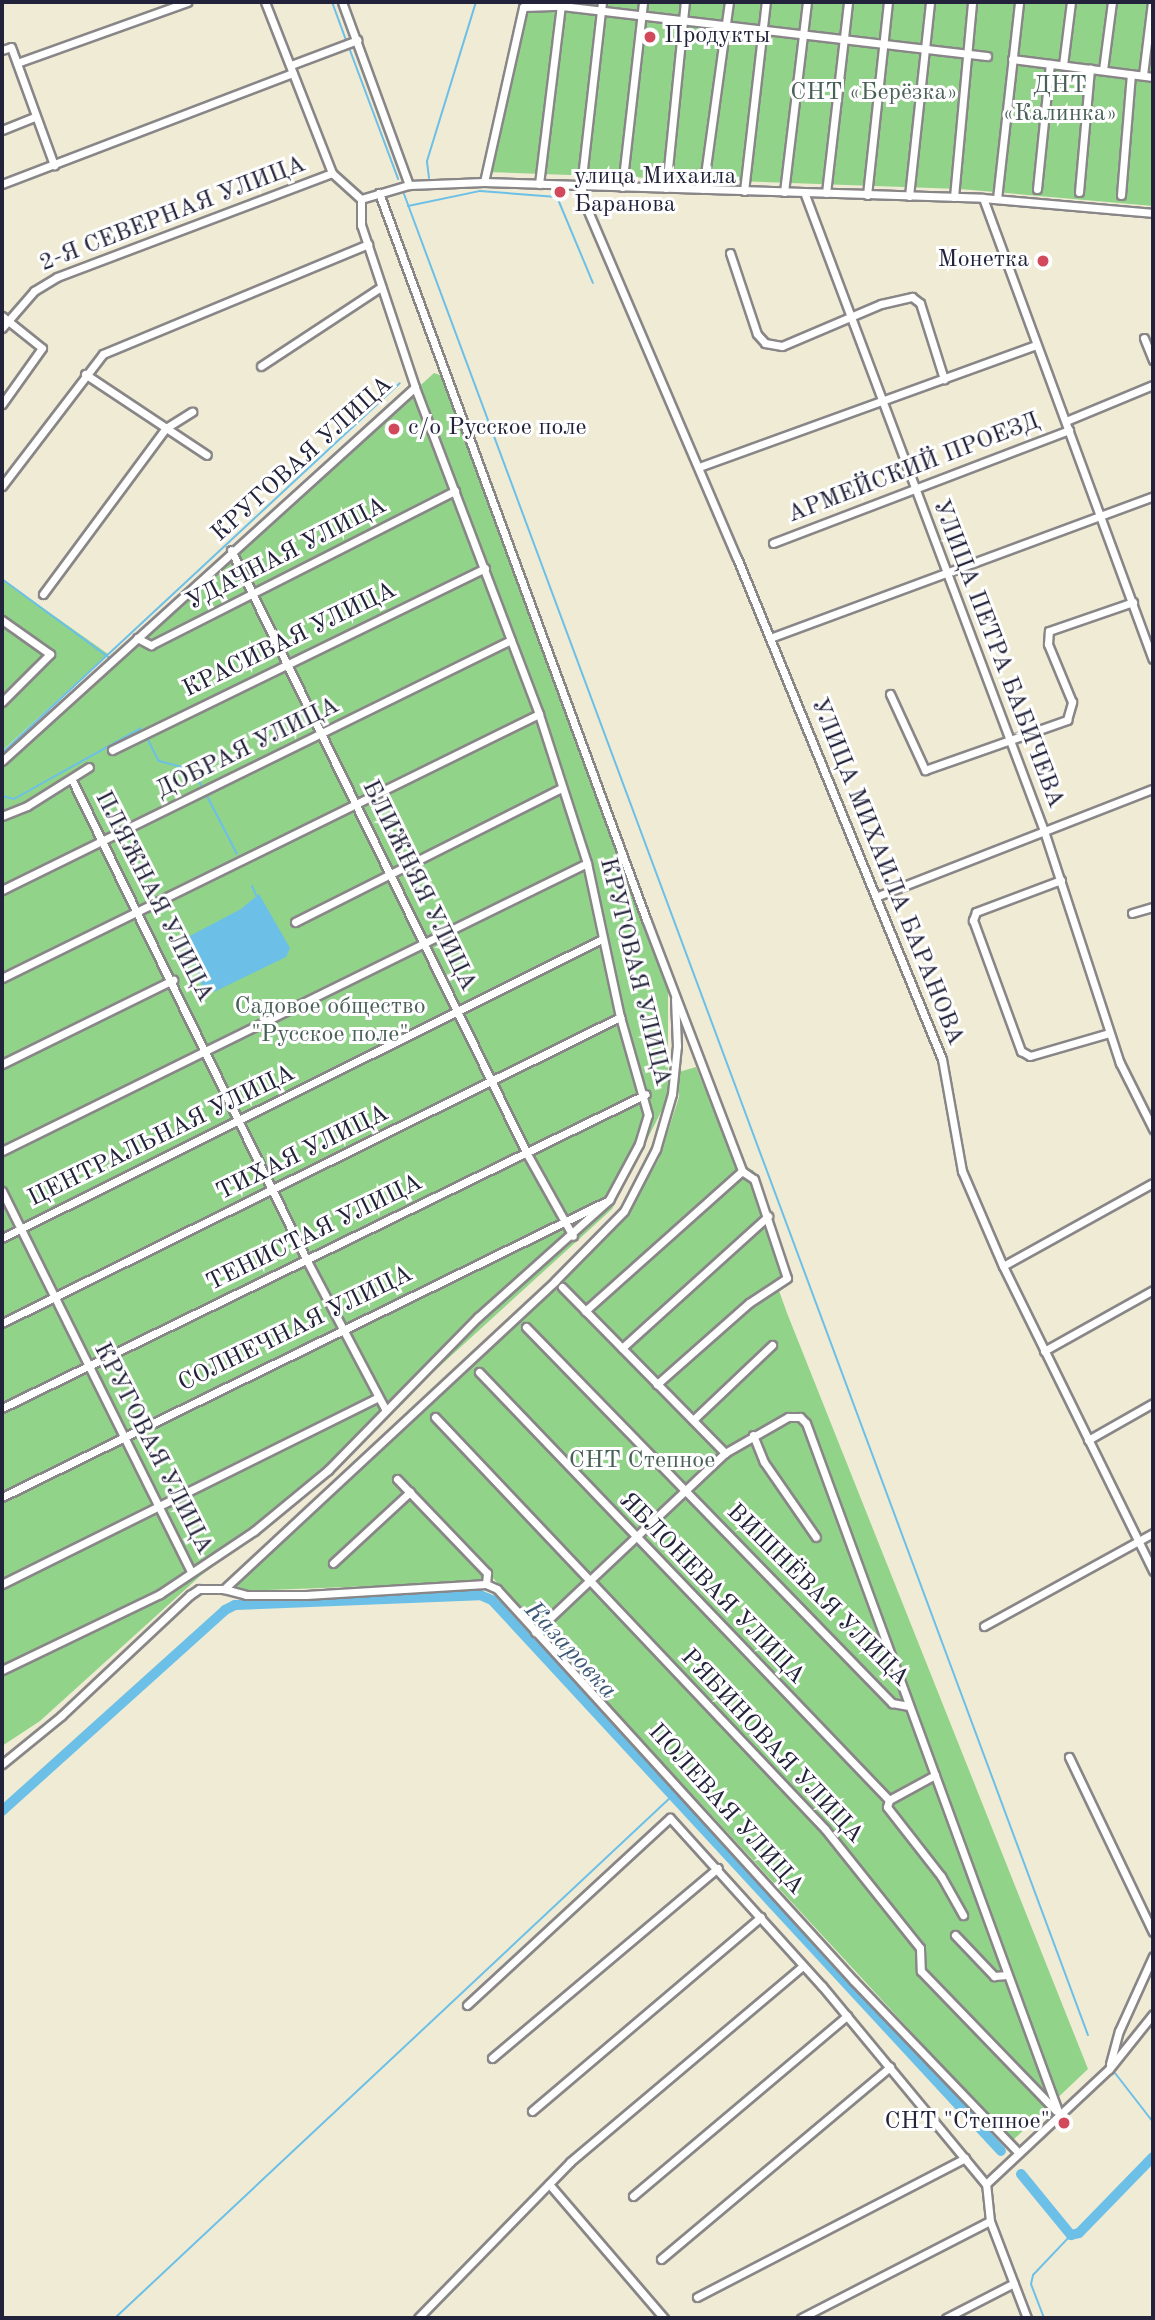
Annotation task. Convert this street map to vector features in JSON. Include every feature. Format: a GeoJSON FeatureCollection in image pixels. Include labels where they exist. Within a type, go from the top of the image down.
{"type":"FeatureCollection","features":[{"type":"Feature","properties":{"kind":"street"},"geometry":{"type":"LineString","coordinates":[[17,63],[187,2]]}},
{"type":"Feature","properties":{"kind":"street"},"geometry":{"type":"LineString","coordinates":[[265,2],[332,173],[361,199],[361,225],[415,387]]}},
{"type":"Feature","properties":{"kind":"street"},"geometry":{"type":"LineString","coordinates":[[580,185],[602,2]]}},
{"type":"Feature","properties":{"kind":"street"},"geometry":{"type":"LineString","coordinates":[[622,187],[643,2]]}},
{"type":"Feature","properties":{"kind":"street"},"geometry":{"type":"LineString","coordinates":[[666,188],[685,2]]}},
{"type":"Feature","properties":{"kind":"street"},"geometry":{"type":"LineString","coordinates":[[703,189],[729,2]]}},
{"type":"Feature","properties":{"kind":"street"},"geometry":{"type":"LineString","coordinates":[[744,191],[766,2]]}},
{"type":"Feature","properties":{"kind":"street"},"geometry":{"type":"LineString","coordinates":[[784,192],[807,2]]}},
{"type":"Feature","properties":{"kind":"street"},"geometry":{"type":"LineString","coordinates":[[826,193],[848,2]]}},
{"type":"Feature","properties":{"kind":"street"},"geometry":{"type":"LineString","coordinates":[[867,195],[888,2]]}},
{"type":"Feature","properties":{"kind":"street"},"geometry":{"type":"LineString","coordinates":[[909,196],[930,2]]}},
{"type":"Feature","properties":{"kind":"street"},"geometry":{"type":"LineString","coordinates":[[954,197],[965,54],[972,2]]}},
{"type":"Feature","properties":{"kind":"street"},"geometry":{"type":"LineString","coordinates":[[997,199],[1019,2]]}},
{"type":"Feature","properties":{"kind":"street"},"geometry":{"type":"LineString","coordinates":[[1063,65],[1071,2]]}},
{"type":"Feature","properties":{"kind":"street"},"geometry":{"type":"LineString","coordinates":[[1103,70],[1112,2]]}},
{"type":"Feature","properties":{"kind":"street"},"geometry":{"type":"LineString","coordinates":[[1143,75],[1152,2]]}},
{"type":"Feature","properties":{"kind":"street"},"geometry":{"type":"LineString","coordinates":[[346,3],[409,185]]}},
{"type":"Feature","properties":{"kind":"street"},"geometry":{"type":"LineString","coordinates":[[539,184],[561,4]]}},
{"type":"Feature","properties":{"kind":"street"},"geometry":{"type":"LineString","coordinates":[[484,182],[523,7],[561,4],[641,16],[987,56]]}},
{"type":"Feature","properties":{"kind":"street"},"geometry":{"type":"LineString","coordinates":[[2,184],[292,69],[357,40]]}},
{"type":"Feature","properties":{"kind":"street"},"geometry":{"type":"LineString","coordinates":[[2,50],[11,47],[54,165]]}},
{"type":"Feature","properties":{"kind":"street"},"geometry":{"type":"LineString","coordinates":[[1012,59],[1153,77]]}},
{"type":"Feature","properties":{"kind":"street"},"geometry":{"type":"LineString","coordinates":[[1037,189],[1051,64]]}},
{"type":"Feature","properties":{"kind":"street"},"geometry":{"type":"LineString","coordinates":[[1079,192],[1090,68]]}},
{"type":"Feature","properties":{"kind":"street"},"geometry":{"type":"LineString","coordinates":[[1121,195],[1131,74]]}},
{"type":"Feature","properties":{"kind":"street"},"geometry":{"type":"LineString","coordinates":[[2,130],[36,117]]}},
{"type":"Feature","properties":{"kind":"street","name":"2-Я СЕВЕРНАЯ УЛИЦА"},"geometry":{"type":"LineString","coordinates":[[2,328],[4,318],[34,291],[57,277],[332,173]]}},
{"type":"Feature","properties":{"kind":"street"},"geometry":{"type":"LineString","coordinates":[[361,199],[409,185],[484,182],[983,198],[1153,213]]}},
{"type":"Feature","properties":{"kind":"street","name":"УЛИЦА МИХАИЛА БАРАНОВА"},"geometry":{"type":"LineString","coordinates":[[580,185],[878,896],[942,1059],[962,1171],[1003,1266],[1153,1571]]}},
{"type":"Feature","properties":{"kind":"street"},"geometry":{"type":"LineString","coordinates":[[379,192],[675,995],[742,1171],[754,1179],[787,1278],[749,1303],[657,1384]]}},
{"type":"Feature","properties":{"kind":"street","name":"УЛИЦА ПЕТРА БАБИЧЕВА"},"geometry":{"type":"LineString","coordinates":[[804,192],[881,403],[1044,831],[1109,1033],[1153,1129]]}},
{"type":"Feature","properties":{"kind":"street"},"geometry":{"type":"LineString","coordinates":[[983,198],[1153,659]]}},
{"type":"Feature","properties":{"kind":"street"},"geometry":{"type":"LineString","coordinates":[[2,486],[85,374],[103,354],[368,244]]}},
{"type":"Feature","properties":{"kind":"street"},"geometry":{"type":"LineString","coordinates":[[730,253],[757,334],[768,345],[782,346],[898,299],[916,300],[944,379]]}},
{"type":"Feature","properties":{"kind":"street"},"geometry":{"type":"LineString","coordinates":[[261,366],[381,287]]}},
{"type":"Feature","properties":{"kind":"street"},"geometry":{"type":"LineString","coordinates":[[2,404],[42,348],[4,318]]}},
{"type":"Feature","properties":{"kind":"street"},"geometry":{"type":"LineString","coordinates":[[1144,338],[1153,360]]}},
{"type":"Feature","properties":{"kind":"street"},"geometry":{"type":"LineString","coordinates":[[699,467],[1036,345]]}},
{"type":"Feature","properties":{"kind":"street"},"geometry":{"type":"LineString","coordinates":[[85,374],[207,455]]}},
{"type":"Feature","properties":{"kind":"street","name":"АРМЕЙСКИЙ ПРОЕЗД"},"geometry":{"type":"LineString","coordinates":[[1066,421],[1153,385]]}},
{"type":"Feature","properties":{"kind":"street","name":"КРУГОВАЯ УЛИЦА"},"geometry":{"type":"LineString","coordinates":[[2,761],[231,550],[415,387],[539,714],[587,863],[620,1017],[646,1094],[648,1115],[639,1144],[609,1200],[573,1236],[478,1317],[328,1470],[254,1531],[191,1572],[2,1191]]}},
{"type":"Feature","properties":{"kind":"street"},"geometry":{"type":"LineString","coordinates":[[43,594],[166,428],[192,412]]}},
{"type":"Feature","properties":{"kind":"street","name":"АРМЕЙСКИЙ ПРОЕЗД"},"geometry":{"type":"LineString","coordinates":[[773,543],[1069,430]]}},
{"type":"Feature","properties":{"kind":"street","name":"УДАЧНАЯ УЛИЦА"},"geometry":{"type":"LineString","coordinates":[[137,638],[151,645],[455,491]]}},
{"type":"Feature","properties":{"kind":"street"},"geometry":{"type":"LineString","coordinates":[[770,638],[946,574],[1101,513],[1153,496]]}},
{"type":"Feature","properties":{"kind":"street","name":"БЛИЖНЯЯ УЛИЦА"},"geometry":{"type":"LineString","coordinates":[[231,550],[526,1152],[561,1220],[573,1236]]}},
{"type":"Feature","properties":{"kind":"street","name":"КРАСИВАЯ УЛИЦА"},"geometry":{"type":"LineString","coordinates":[[112,750],[485,568]]}},
{"type":"Feature","properties":{"kind":"street"},"geometry":{"type":"LineString","coordinates":[[890,694],[925,770],[1067,720],[1072,713],[1072,702],[1048,644],[1051,629],[1133,602]]}},
{"type":"Feature","properties":{"kind":"street"},"geometry":{"type":"LineString","coordinates":[[2,621],[50,654],[2,702]]}},
{"type":"Feature","properties":{"kind":"street","name":"ДОБРАЯ УЛИЦА"},"geometry":{"type":"LineString","coordinates":[[2,890],[510,640]]}},
{"type":"Feature","properties":{"kind":"street"},"geometry":{"type":"LineString","coordinates":[[2,978],[539,714]]}},
{"type":"Feature","properties":{"kind":"street"},"geometry":{"type":"LineString","coordinates":[[2,816],[72,780],[89,767]]}},
{"type":"Feature","properties":{"kind":"street","name":"ПЛЯЖНАЯ УЛИЦА"},"geometry":{"type":"LineString","coordinates":[[72,780],[208,1051],[306,1259],[376,1398],[385,1409]]}},
{"type":"Feature","properties":{"kind":"street"},"geometry":{"type":"LineString","coordinates":[[295,922],[562,788]]}},
{"type":"Feature","properties":{"kind":"street"},"geometry":{"type":"LineString","coordinates":[[878,896],[1153,789]]}},
{"type":"Feature","properties":{"kind":"street"},"geometry":{"type":"LineString","coordinates":[[2,1151],[587,863]]}},
{"type":"Feature","properties":{"kind":"street"},"geometry":{"type":"LineString","coordinates":[[1061,880],[976,912],[973,920],[1021,1051],[1030,1056],[1109,1033]]}},
{"type":"Feature","properties":{"kind":"street"},"geometry":{"type":"LineString","coordinates":[[1132,913],[1153,907]]}},
{"type":"Feature","properties":{"kind":"street","name":"ЦЕНТРАЛЬНАЯ УЛИЦА"},"geometry":{"type":"LineString","coordinates":[[2,1238],[602,939]]}},
{"type":"Feature","properties":{"kind":"street"},"geometry":{"type":"LineString","coordinates":[[2,1064],[173,980]]}},
{"type":"Feature","properties":{"kind":"street"},"geometry":{"type":"LineString","coordinates":[[224,1589],[624,1211],[656,1149],[672,1094],[677,1046],[675,995]]}},
{"type":"Feature","properties":{"kind":"street","name":"ТИХАЯ УЛИЦА"},"geometry":{"type":"LineString","coordinates":[[2,1323],[494,1082],[620,1017]]}},
{"type":"Feature","properties":{"kind":"street","name":"ТЕНИСТАЯ УЛИЦА"},"geometry":{"type":"LineString","coordinates":[[2,1408],[646,1094]]}},
{"type":"Feature","properties":{"kind":"street"},"geometry":{"type":"LineString","coordinates":[[585,1311],[742,1171]]}},
{"type":"Feature","properties":{"kind":"street"},"geometry":{"type":"LineString","coordinates":[[1003,1266],[1153,1183]]}},
{"type":"Feature","properties":{"kind":"street","name":"СОЛНЕЧНАЯ УЛИЦА"},"geometry":{"type":"LineString","coordinates":[[2,1497],[561,1220],[609,1200]]}},
{"type":"Feature","properties":{"kind":"street"},"geometry":{"type":"LineString","coordinates":[[622,1348],[768,1216]]}},
{"type":"Feature","properties":{"kind":"street"},"geometry":{"type":"LineString","coordinates":[[562,1287],[725,1453]]}},
{"type":"Feature","properties":{"kind":"street"},"geometry":{"type":"LineString","coordinates":[[1044,1351],[1153,1290]]}},
{"type":"Feature","properties":{"kind":"street","name":"ВИШНЁВАЯ УЛИЦА"},"geometry":{"type":"LineString","coordinates":[[526,1328],[892,1703],[909,1706]]}},
{"type":"Feature","properties":{"kind":"street"},"geometry":{"type":"LineString","coordinates":[[693,1420],[772,1345]]}},
{"type":"Feature","properties":{"kind":"street","name":"ЯБЛОНЕВАЯ УЛИЦА"},"geometry":{"type":"LineString","coordinates":[[479,1372],[633,1536],[889,1800],[887,1807],[897,1825],[941,1877],[963,1915]]}},
{"type":"Feature","properties":{"kind":"street"},"geometry":{"type":"LineString","coordinates":[[2,1584],[376,1398]]}},
{"type":"Feature","properties":{"kind":"street"},"geometry":{"type":"LineString","coordinates":[[1088,1440],[1153,1403]]}},
{"type":"Feature","properties":{"kind":"street","name":"РЯБИНОВАЯ УЛИЦА"},"geometry":{"type":"LineString","coordinates":[[435,1417],[825,1829],[920,1948],[920,1971],[1059,2114]]}},
{"type":"Feature","properties":{"kind":"street"},"geometry":{"type":"LineString","coordinates":[[535,1632],[633,1536],[725,1453],[788,1417],[800,1417],[806,1423],[1059,2114]]}},
{"type":"Feature","properties":{"kind":"street"},"geometry":{"type":"LineString","coordinates":[[753,1435],[764,1462],[816,1537]]}},
{"type":"Feature","properties":{"kind":"street","name":"ПОЛЕВАЯ УЛИЦА"},"geometry":{"type":"LineString","coordinates":[[397,1479],[487,1573],[486,1584],[497,1589],[854,1981],[1019,2153]]}},
{"type":"Feature","properties":{"kind":"street"},"geometry":{"type":"LineString","coordinates":[[333,1563],[410,1492]]}},
{"type":"Feature","properties":{"kind":"street"},"geometry":{"type":"LineString","coordinates":[[984,1626],[1153,1533]]}},
{"type":"Feature","properties":{"kind":"street"},"geometry":{"type":"LineString","coordinates":[[2,1670],[160,1594],[191,1572]]}},
{"type":"Feature","properties":{"kind":"street"},"geometry":{"type":"LineString","coordinates":[[2,1765],[61,1716],[199,1589],[224,1589],[246,1595],[306,1595],[486,1584]]}},
{"type":"Feature","properties":{"kind":"street"},"geometry":{"type":"LineString","coordinates":[[1069,1757],[1153,1932]]}},
{"type":"Feature","properties":{"kind":"street"},"geometry":{"type":"LineString","coordinates":[[889,1800],[935,1774]]}},
{"type":"Feature","properties":{"kind":"street"},"geometry":{"type":"LineString","coordinates":[[467,2005],[670,1818],[718,1868],[847,2016],[986,2184],[990,2221],[1027,2318]]}},
{"type":"Feature","properties":{"kind":"street"},"geometry":{"type":"LineString","coordinates":[[492,2058],[718,1868]]}},
{"type":"Feature","properties":{"kind":"street"},"geometry":{"type":"LineString","coordinates":[[532,2111],[761,1917]]}},
{"type":"Feature","properties":{"kind":"street"},"geometry":{"type":"LineString","coordinates":[[955,1936],[994,1976],[1007,1975]]}},
{"type":"Feature","properties":{"kind":"street"},"geometry":{"type":"LineString","coordinates":[[1109,2068],[1119,2031],[1153,1956]]}},
{"type":"Feature","properties":{"kind":"street"},"geometry":{"type":"LineString","coordinates":[[421,2317],[549,2184],[803,1966]]}},
{"type":"Feature","properties":{"kind":"street"},"geometry":{"type":"LineString","coordinates":[[986,2184],[1109,2068],[1153,2014]]}},
{"type":"Feature","properties":{"kind":"street"},"geometry":{"type":"LineString","coordinates":[[633,2196],[847,2016]]}},
{"type":"Feature","properties":{"kind":"street"},"geometry":{"type":"LineString","coordinates":[[662,2259],[890,2067]]}},
{"type":"Feature","properties":{"kind":"street"},"geometry":{"type":"LineString","coordinates":[[697,2297],[965,2158]]}},
{"type":"Feature","properties":{"kind":"street"},"geometry":{"type":"LineString","coordinates":[[549,2184],[664,2318]]}},
{"type":"Feature","properties":{"kind":"street"},"geometry":{"type":"LineString","coordinates":[[802,2318],[990,2221]]}},
{"type":"Feature","properties":{"kind":"street"},"geometry":{"type":"LineString","coordinates":[[946,2318],[1014,2283]]}},
{"type":"Feature","properties":{"kind":"green space","name":"СНТ «Берёзка»"},"geometry":{"type":"Polygon","coordinates":[[[531,2],[1153,2],[1153,206],[960,189],[487,172],[531,2]]]}},
{"type":"Feature","properties":{"kind":"green space","name":"Садовое общество \"Русское поле\""},"geometry":{"type":"Polygon","coordinates":[[[434,373],[443,376],[668,991],[668,1098],[612,1209],[430,1375],[313,1490],[199,1577],[40,1721],[2,1746],[2,766],[434,373]]]}},
{"type":"Feature","properties":{"kind":"green space"},"geometry":{"type":"Polygon","coordinates":[[[2,579],[108,654],[2,751],[2,579]]]}},
{"type":"Feature","properties":{"kind":"green space","name":"СНТ Степное"},"geometry":{"type":"Polygon","coordinates":[[[696,1067],[737,1168],[753,1170],[792,1278],[778,1288],[787,1313],[1088,2069],[1012,2141],[491,1576],[483,1582],[237,1591],[236,1581],[625,1217],[659,1159],[679,1097],[679,1072],[696,1067]]]}},
{"type":"Feature","properties":{"kind":"water"},"geometry":{"type":"Polygon","coordinates":[[[259,894],[290,948],[286,957],[214,992],[203,988],[186,938],[241,909],[259,894]]]}},
{"type":"Feature","properties":{"kind":"waterway"},"geometry":{"type":"LineString","coordinates":[[332,2],[346,40]]}},
{"type":"Feature","properties":{"kind":"waterway"},"geometry":{"type":"LineString","coordinates":[[429,178],[427,161],[476,2]]}},
{"type":"Feature","properties":{"kind":"waterway"},"geometry":{"type":"LineString","coordinates":[[348,45],[398,179]]}},
{"type":"Feature","properties":{"kind":"waterway"},"geometry":{"type":"LineString","coordinates":[[408,206],[480,191],[557,197],[593,283]]}},
{"type":"Feature","properties":{"kind":"waterway"},"geometry":{"type":"LineString","coordinates":[[404,194],[1088,2035]]}},
{"type":"Feature","properties":{"kind":"waterway"},"geometry":{"type":"LineString","coordinates":[[2,753],[400,383]]}},
{"type":"Feature","properties":{"kind":"waterway"},"geometry":{"type":"LineString","coordinates":[[2,579],[108,657]]}},
{"type":"Feature","properties":{"kind":"waterway"},"geometry":{"type":"LineString","coordinates":[[2,796],[14,799],[141,728]]}},
{"type":"Feature","properties":{"kind":"waterway"},"geometry":{"type":"LineString","coordinates":[[146,736],[159,761],[193,770],[202,787]]}},
{"type":"Feature","properties":{"kind":"waterway"},"geometry":{"type":"LineString","coordinates":[[207,796],[237,854]]}},
{"type":"Feature","properties":{"kind":"waterway"},"geometry":{"type":"LineString","coordinates":[[252,886],[256,895]]}},
{"type":"Feature","properties":{"kind":"waterway","name":"Казаровка"},"geometry":{"type":"LineString","coordinates":[[2,1811],[225,1610],[235,1605],[480,1595],[492,1600],[1001,2151]]}},
{"type":"Feature","properties":{"kind":"waterway"},"geometry":{"type":"LineString","coordinates":[[115,2318],[672,1796]]}},
{"type":"Feature","properties":{"kind":"waterway"},"geometry":{"type":"LineString","coordinates":[[1115,2073],[1153,2122]]}},
{"type":"Feature","properties":{"kind":"waterway","name":"Казаровка"},"geometry":{"type":"LineString","coordinates":[[1021,2174],[1071,2235],[1079,2233],[1153,2157]]}},
{"type":"Feature","properties":{"kind":"waterway"},"geometry":{"type":"LineString","coordinates":[[1044,2318],[1031,2284],[1033,2275],[1071,2235]]}},
{"type":"Feature","properties":{"kind":"place","name":"Продукты"},"geometry":{"type":"Point","coordinates":[650,37]}},
{"type":"Feature","properties":{"kind":"place","name":"улица Михаила Баранова"},"geometry":{"type":"Point","coordinates":[560,192]}},
{"type":"Feature","properties":{"kind":"place","name":"Монетка"},"geometry":{"type":"Point","coordinates":[1043,261]}},
{"type":"Feature","properties":{"kind":"place","name":"с/о Русское поле"},"geometry":{"type":"Point","coordinates":[394,429]}},
{"type":"Feature","properties":{"kind":"place","name":"СНТ \"Степное\""},"geometry":{"type":"Point","coordinates":[1064,2123]}},
{"type":"Feature","properties":{"kind":"park label","name":"ДНТ «Калинка»"},"geometry":{"type":"Point","coordinates":[1060,101]}}]}
